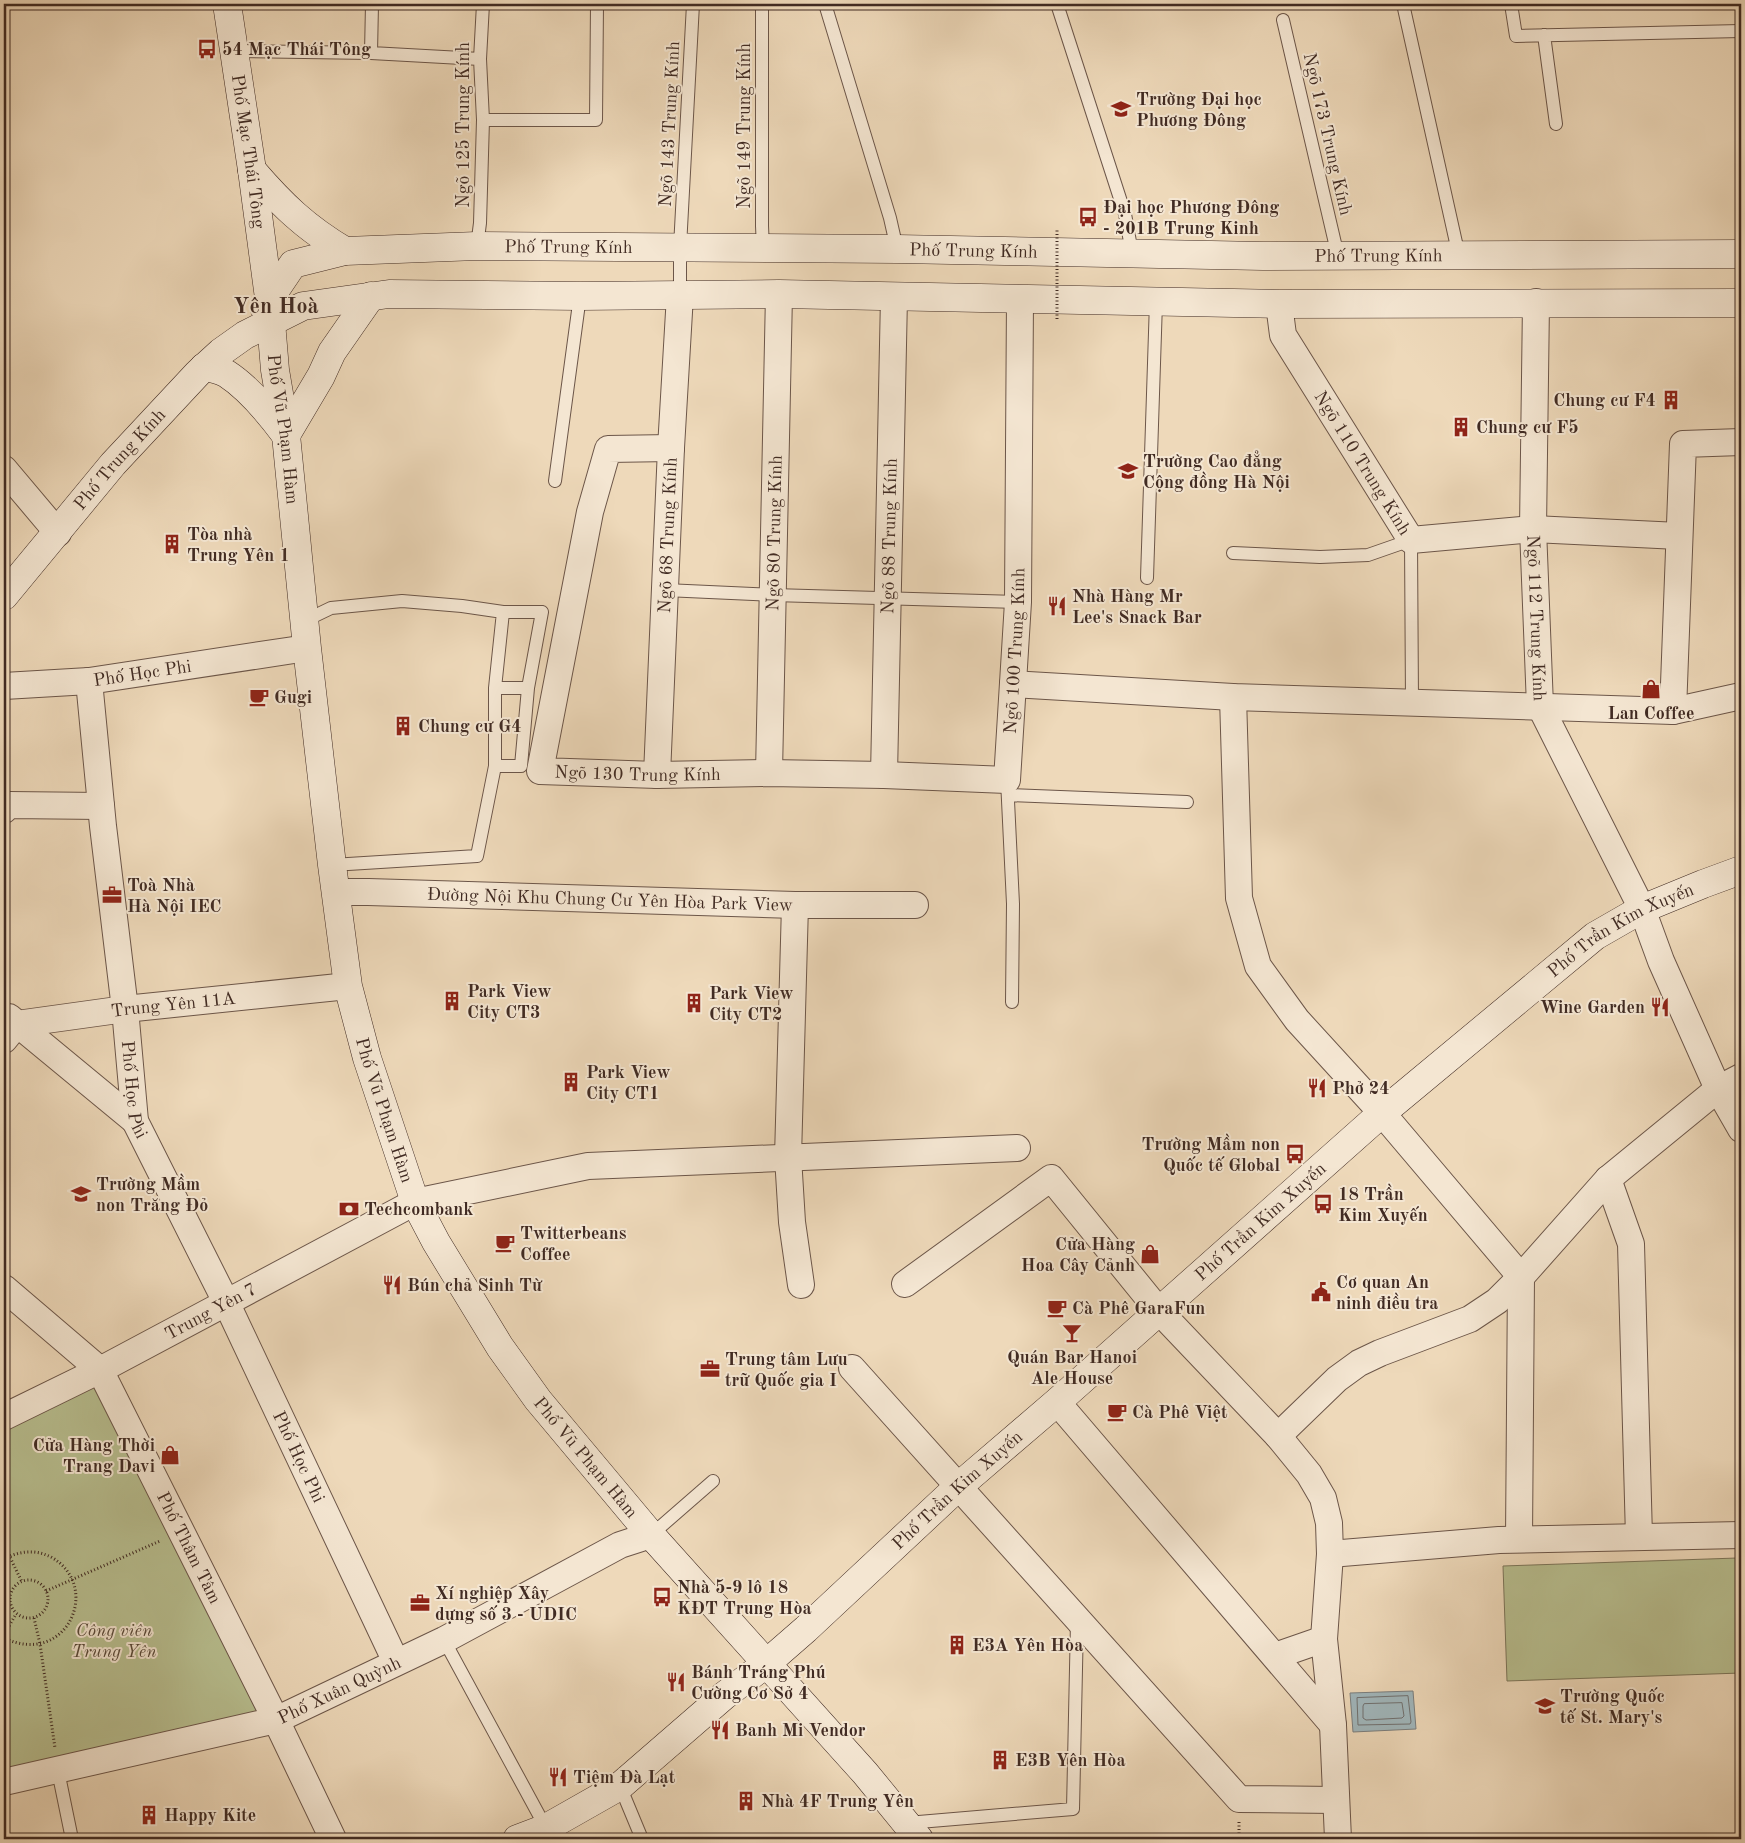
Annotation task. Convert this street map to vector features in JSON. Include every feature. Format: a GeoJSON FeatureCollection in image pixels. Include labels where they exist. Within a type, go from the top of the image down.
{"type":"FeatureCollection","features":[{"type":"Feature","properties":{"kind":"street","name":"Phố Mạc Thái Tông"},"geometry":{"type":"LineString","coordinates":[[227,4],[252,170],[270,310]]}},
{"type":"Feature","properties":{"kind":"street"},"geometry":{"type":"LineString","coordinates":[[252,170],[295,217],[321,237],[345,251]]}},
{"type":"Feature","properties":{"kind":"street","name":"Phố Trung Kính"},"geometry":{"type":"LineString","coordinates":[[4,596],[113,464],[204,367],[245,335],[270,310],[293,264],[345,251],[477,246],[897,249],[1338,256],[1741,254]]}},
{"type":"Feature","properties":{"kind":"street"},"geometry":{"type":"LineString","coordinates":[[270,310],[389,294],[580,296],[779,294],[1280,304],[1741,303]]}},
{"type":"Feature","properties":{"kind":"street","name":"Ngõ 80 Trung Kính"},"geometry":{"type":"LineString","coordinates":[[769,773],[779,294]]}},
{"type":"Feature","properties":{"kind":"street","name":"Ngõ 68 Trung Kính"},"geometry":{"type":"LineString","coordinates":[[657,775],[671,448],[680,295]]}},
{"type":"Feature","properties":{"kind":"street"},"geometry":{"type":"LineString","coordinates":[[204,367],[217,369],[228,374],[266,410],[286,435],[321,376],[332,352],[371,296]]}},
{"type":"Feature","properties":{"kind":"street","name":"Ngõ 88 Trung Kính"},"geometry":{"type":"LineString","coordinates":[[884,775],[894,297]]}},
{"type":"Feature","properties":{"kind":"street","name":"Ngõ 100 Trung Kính"},"geometry":{"type":"LineString","coordinates":[[1008,788],[1018,602],[1020,300]]}},
{"type":"Feature","properties":{"kind":"street","name":"Ngõ 112 Trung Kính"},"geometry":{"type":"LineString","coordinates":[[1536,302],[1533,529],[1540,706],[1642,909],[1661,961],[1718,1089],[1741,1129]]}},
{"type":"Feature","properties":{"kind":"street","name":"Ngõ 110 Trung Kính"},"geometry":{"type":"LineString","coordinates":[[1280,304],[1284,335],[1411,540],[1533,529],[1679,536]]}},
{"type":"Feature","properties":{"kind":"street","name":"Phố Vũ Phạm Hàm"},"geometry":{"type":"LineString","coordinates":[[270,310],[275,370],[286,435],[307,648],[348,986],[367,1058],[415,1202],[440,1250],[500,1347],[538,1400],[651,1535],[767,1663],[913,1831]]}},
{"type":"Feature","properties":{"kind":"street"},"geometry":{"type":"LineString","coordinates":[[1673,711],[1683,444],[1741,442]]}},
{"type":"Feature","properties":{"kind":"street","name":"Ngõ 130 Trung Kính"},"geometry":{"type":"LineString","coordinates":[[671,448],[608,449],[590,512],[530,769],[657,775],[769,773],[884,775],[1008,788]]}},
{"type":"Feature","properties":{"kind":"street"},"geometry":{"type":"LineString","coordinates":[[4,469],[58,532]]}},
{"type":"Feature","properties":{"kind":"street","name":"Phố Học Phi"},"geometry":{"type":"LineString","coordinates":[[307,648],[89,680],[101,806],[125,1009],[135,1121],[227,1304],[396,1662]]}},
{"type":"Feature","properties":{"kind":"street"},"geometry":{"type":"LineString","coordinates":[[4,686],[89,680]]}},
{"type":"Feature","properties":{"kind":"street"},"geometry":{"type":"LineString","coordinates":[[1013,684],[1233,697],[1673,711],[1741,696]]}},
{"type":"Feature","properties":{"kind":"street"},"geometry":{"type":"LineString","coordinates":[[1233,697],[1239,898],[1258,966],[1297,1020],[1382,1112],[1521,1277],[1519,1540]]}},
{"type":"Feature","properties":{"kind":"street"},"geometry":{"type":"LineString","coordinates":[[4,810],[9,805],[101,806]]}},
{"type":"Feature","properties":{"kind":"street","name":"Phố Trần Kim Xuyến"},"geometry":{"type":"LineString","coordinates":[[517,1839],[546,1828],[620,1786],[725,1695],[767,1663],[959,1486],[1057,1402],[1382,1112],[1595,936],[1642,909],[1741,870]]}},
{"type":"Feature","properties":{"kind":"street","name":"Đường Nội Khu Chung Cư Yên Hòa Park View"},"geometry":{"type":"LineString","coordinates":[[336,892],[795,905],[788,1157],[792,1222],[800,1285]]}},
{"type":"Feature","properties":{"kind":"street"},"geometry":{"type":"LineString","coordinates":[[795,905],[916,905]]}},
{"type":"Feature","properties":{"kind":"street","name":"Trung Yên 11A"},"geometry":{"type":"LineString","coordinates":[[8,1026],[125,1009],[348,986]]}},
{"type":"Feature","properties":{"kind":"street"},"geometry":{"type":"LineString","coordinates":[[8,1026],[135,1121]]}},
{"type":"Feature","properties":{"kind":"street"},"geometry":{"type":"LineString","coordinates":[[1278,1436],[1337,1379],[1358,1363],[1470,1319],[1496,1301],[1521,1277],[1608,1179],[1718,1089],[1741,1077]]}},
{"type":"Feature","properties":{"kind":"street"},"geometry":{"type":"LineString","coordinates":[[415,1202],[588,1166],[1018,1148]]}},
{"type":"Feature","properties":{"kind":"street"},"geometry":{"type":"LineString","coordinates":[[905,1284],[1051,1178],[1159,1311],[1278,1436],[1309,1474],[1323,1498],[1329,1523],[1330,1554],[1324,1639],[1333,1725],[1338,1839]]}},
{"type":"Feature","properties":{"kind":"street"},"geometry":{"type":"LineString","coordinates":[[1608,1179],[1630,1244],[1639,1537]]}},
{"type":"Feature","properties":{"kind":"street","name":"Trung Yên 7"},"geometry":{"type":"LineString","coordinates":[[4,1417],[227,1304],[415,1202]]}},
{"type":"Feature","properties":{"kind":"street","name":"Phố Thâm Tâm"},"geometry":{"type":"LineString","coordinates":[[4,1288],[100,1370],[276,1720],[333,1839]]}},
{"type":"Feature","properties":{"kind":"street"},"geometry":{"type":"LineString","coordinates":[[852,1368],[1240,1799],[1336,1800]]}},
{"type":"Feature","properties":{"kind":"street"},"geometry":{"type":"LineString","coordinates":[[1057,1402],[1333,1725]]}},
{"type":"Feature","properties":{"kind":"street","name":"Phố Xuân Quỳnh"},"geometry":{"type":"LineString","coordinates":[[4,1782],[276,1720],[444,1640],[620,1545],[651,1535]]}},
{"type":"Feature","properties":{"kind":"street"},"geometry":{"type":"LineString","coordinates":[[1330,1554],[1519,1540],[1741,1535]]}},
{"type":"Feature","properties":{"kind":"street"},"geometry":{"type":"LineString","coordinates":[[1275,1656],[1324,1639]]}},
{"type":"Feature","properties":{"kind":"lane"},"geometry":{"type":"LineString","coordinates":[[371,53],[372,4]]}},
{"type":"Feature","properties":{"kind":"lane","name":"Ngõ 125 Trung Kính"},"geometry":{"type":"LineString","coordinates":[[477,246],[480,223],[482,120],[480,58],[483,4]]}},
{"type":"Feature","properties":{"kind":"lane"},"geometry":{"type":"LineString","coordinates":[[482,120],[596,120],[597,4]]}},
{"type":"Feature","properties":{"kind":"lane","name":"Ngõ 143 Trung Kính"},"geometry":{"type":"LineString","coordinates":[[680,295],[680,247],[693,4]]}},
{"type":"Feature","properties":{"kind":"lane","name":"Ngõ 149 Trung Kính"},"geometry":{"type":"LineString","coordinates":[[762,4],[763,248]]}},
{"type":"Feature","properties":{"kind":"lane"},"geometry":{"type":"LineString","coordinates":[[825,4],[890,218],[897,249]]}},
{"type":"Feature","properties":{"kind":"lane"},"geometry":{"type":"LineString","coordinates":[[1057,4],[1125,214],[1132,252]]}},
{"type":"Feature","properties":{"kind":"lane"},"geometry":{"type":"LineString","coordinates":[[1403,4],[1459,256]]}},
{"type":"Feature","properties":{"kind":"lane"},"geometry":{"type":"LineString","coordinates":[[1510,4],[1516,36],[1741,31]]}},
{"type":"Feature","properties":{"kind":"lane","name":"Ngõ 173 Trung Kính"},"geometry":{"type":"LineString","coordinates":[[1283,20],[1338,256]]}},
{"type":"Feature","properties":{"kind":"lane"},"geometry":{"type":"LineString","coordinates":[[1544,35],[1556,124]]}},
{"type":"Feature","properties":{"kind":"lane"},"geometry":{"type":"LineString","coordinates":[[233,51],[371,53],[480,58]]}},
{"type":"Feature","properties":{"kind":"lane"},"geometry":{"type":"LineString","coordinates":[[555,481],[580,296]]}},
{"type":"Feature","properties":{"kind":"lane"},"geometry":{"type":"LineString","coordinates":[[1147,578],[1156,302]]}},
{"type":"Feature","properties":{"kind":"lane"},"geometry":{"type":"LineString","coordinates":[[1233,553],[1320,557],[1368,555],[1411,540],[1412,703]]}},
{"type":"Feature","properties":{"kind":"lane"},"geometry":{"type":"LineString","coordinates":[[665,590],[1018,602]]}},
{"type":"Feature","properties":{"kind":"lane"},"geometry":{"type":"LineString","coordinates":[[304,621],[331,608],[402,601],[462,606],[503,612],[542,612],[528,688],[530,769],[495,766]]}},
{"type":"Feature","properties":{"kind":"lane"},"geometry":{"type":"LineString","coordinates":[[332,864],[477,856],[495,766],[495,688],[503,612]]}},
{"type":"Feature","properties":{"kind":"lane"},"geometry":{"type":"LineString","coordinates":[[495,688],[528,688]]}},
{"type":"Feature","properties":{"kind":"lane"},"geometry":{"type":"LineString","coordinates":[[1008,788],[1187,802]]}},
{"type":"Feature","properties":{"kind":"lane","name":"Ngõ 100 Trung Kính"},"geometry":{"type":"LineString","coordinates":[[1008,788],[1013,904],[1012,1002]]}},
{"type":"Feature","properties":{"kind":"lane"},"geometry":{"type":"LineString","coordinates":[[651,1535],[713,1481]]}},
{"type":"Feature","properties":{"kind":"lane"},"geometry":{"type":"LineString","coordinates":[[913,1831],[1073,1809],[1077,1617]]}},
{"type":"Feature","properties":{"kind":"lane"},"geometry":{"type":"LineString","coordinates":[[444,1640],[546,1828]]}},
{"type":"Feature","properties":{"kind":"lane"},"geometry":{"type":"LineString","coordinates":[[58,1771],[72,1839]]}},
{"type":"Feature","properties":{"kind":"lane"},"geometry":{"type":"LineString","coordinates":[[620,1786],[642,1839]]}},
{"type":"Feature","properties":{"kind":"path"},"geometry":{"type":"LineString","coordinates":[[1057,230],[1057,319]]}},
{"type":"Feature","properties":{"kind":"path"},"geometry":{"type":"LineString","coordinates":[[46,1591],[182,1531]]}},
{"type":"Feature","properties":{"kind":"path"},"geometry":{"type":"LineString","coordinates":[[4,1545],[22,1582]]}},
{"type":"Feature","properties":{"kind":"path"},"geometry":{"type":"LineString","coordinates":[[4,1559],[12,1554],[28,1551],[45,1554],[59,1562],[70,1574],[75,1589],[76,1606],[70,1621],[60,1634],[46,1643],[32,1646],[17,1644],[4,1637],[16,1614]]}},
{"type":"Feature","properties":{"kind":"path"},"geometry":{"type":"LineString","coordinates":[[34,1581],[40,1584],[46,1591],[47,1606],[44,1611],[34,1618],[21,1617],[12,1608],[10,1596],[12,1590],[22,1582],[34,1581]]}},
{"type":"Feature","properties":{"kind":"path"},"geometry":{"type":"LineString","coordinates":[[34,1618],[40,1644],[58,1771]]}},
{"type":"Feature","properties":{"kind":"green space","name":"Công viên Trung Yên"},"geometry":{"type":"Polygon","coordinates":[[[100,1370],[276,1720],[4,1781],[4,1421],[100,1370]]]}},
{"type":"Feature","properties":{"kind":"green space"},"geometry":{"type":"Polygon","coordinates":[[[1737,1558],[1741,1673],[1507,1681],[1503,1566],[1737,1558]]]}},
{"type":"Feature","properties":{"kind":"water"},"geometry":{"type":"Polygon","coordinates":[[[1413,1691],[1416,1729],[1353,1732],[1350,1693],[1413,1691]]]}},
{"type":"Feature","properties":{"kind":"place","name":"54 Mạc Thái Tông"},"geometry":{"type":"Point","coordinates":[207,49]}},
{"type":"Feature","properties":{"kind":"place","name":"Trường Đại học Phương Đông"},"geometry":{"type":"Point","coordinates":[1121,109]}},
{"type":"Feature","properties":{"kind":"place","name":"Đại học Phương Đông - 201B Trung Kinh"},"geometry":{"type":"Point","coordinates":[1088,217]}},
{"type":"Feature","properties":{"kind":"place","name":"Chung cư F4"},"geometry":{"type":"Point","coordinates":[1671,400]}},
{"type":"Feature","properties":{"kind":"place","name":"Chung cư F5"},"geometry":{"type":"Point","coordinates":[1461,427]}},
{"type":"Feature","properties":{"kind":"place","name":"Trường Cao đẳng Cộng đồng Hà Nội"},"geometry":{"type":"Point","coordinates":[1128,471]}},
{"type":"Feature","properties":{"kind":"place","name":"Tòa nhà Trung Yên 1"},"geometry":{"type":"Point","coordinates":[172,544]}},
{"type":"Feature","properties":{"kind":"place","name":"Nhà Hàng Mr Lee's Snack Bar"},"geometry":{"type":"Point","coordinates":[1057,606]}},
{"type":"Feature","properties":{"kind":"place","name":"Lan Coffee"},"geometry":{"type":"Point","coordinates":[1651,689]}},
{"type":"Feature","properties":{"kind":"place","name":"Gugi"},"geometry":{"type":"Point","coordinates":[259,697]}},
{"type":"Feature","properties":{"kind":"place","name":"Chung cư G4"},"geometry":{"type":"Point","coordinates":[403,726]}},
{"type":"Feature","properties":{"kind":"place","name":"Toà Nhà Hà Nội IEC"},"geometry":{"type":"Point","coordinates":[112,895]}},
{"type":"Feature","properties":{"kind":"place","name":"Park View City CT3"},"geometry":{"type":"Point","coordinates":[452,1001]}},
{"type":"Feature","properties":{"kind":"place","name":"Park View City CT2"},"geometry":{"type":"Point","coordinates":[694,1003]}},
{"type":"Feature","properties":{"kind":"place","name":"Wine Garden"},"geometry":{"type":"Point","coordinates":[1660,1007]}},
{"type":"Feature","properties":{"kind":"place","name":"Park View City CT1"},"geometry":{"type":"Point","coordinates":[571,1082]}},
{"type":"Feature","properties":{"kind":"place","name":"Phở 24"},"geometry":{"type":"Point","coordinates":[1317,1088]}},
{"type":"Feature","properties":{"kind":"place","name":"Trường Mầm non Quốc tế Global"},"geometry":{"type":"Point","coordinates":[1295,1154]}},
{"type":"Feature","properties":{"kind":"place","name":"Trường Mầm non Trăng Đỏ"},"geometry":{"type":"Point","coordinates":[81,1194]}},
{"type":"Feature","properties":{"kind":"place","name":"18 Trần Kim Xuyến"},"geometry":{"type":"Point","coordinates":[1323,1204]}},
{"type":"Feature","properties":{"kind":"place","name":"Techcombank"},"geometry":{"type":"Point","coordinates":[349,1209]}},
{"type":"Feature","properties":{"kind":"place","name":"Twitterbeans Coffee"},"geometry":{"type":"Point","coordinates":[505,1243]}},
{"type":"Feature","properties":{"kind":"place","name":"Cửa Hàng Hoa Cây Cảnh"},"geometry":{"type":"Point","coordinates":[1150,1254]}},
{"type":"Feature","properties":{"kind":"place","name":"Bún chả Sinh Từ"},"geometry":{"type":"Point","coordinates":[392,1285]}},
{"type":"Feature","properties":{"kind":"place","name":"Cơ quan An ninh điều tra"},"geometry":{"type":"Point","coordinates":[1321,1292]}},
{"type":"Feature","properties":{"kind":"place","name":"Cà Phê GaraFun"},"geometry":{"type":"Point","coordinates":[1057,1308]}},
{"type":"Feature","properties":{"kind":"place","name":"Quán Bar Hanoi Ale House"},"geometry":{"type":"Point","coordinates":[1072,1333]}},
{"type":"Feature","properties":{"kind":"place","name":"Trung tâm Lưu trữ Quốc gia I"},"geometry":{"type":"Point","coordinates":[710,1369]}},
{"type":"Feature","properties":{"kind":"place","name":"Cà Phê Việt"},"geometry":{"type":"Point","coordinates":[1117,1412]}},
{"type":"Feature","properties":{"kind":"place","name":"Cửa Hàng Thời Trang Davi"},"geometry":{"type":"Point","coordinates":[170,1455]}},
{"type":"Feature","properties":{"kind":"place","name":"Nhà 5-9 lô 18 KĐT Trung Hòa"},"geometry":{"type":"Point","coordinates":[662,1597]}},
{"type":"Feature","properties":{"kind":"place","name":"Xí nghiệp Xây dựng số 3 - UDIC"},"geometry":{"type":"Point","coordinates":[420,1603]}},
{"type":"Feature","properties":{"kind":"place","name":"E3A Yên Hòa"},"geometry":{"type":"Point","coordinates":[957,1645]}},
{"type":"Feature","properties":{"kind":"place","name":"Bánh Tráng Phú Cường Cơ Sở 4"},"geometry":{"type":"Point","coordinates":[676,1682]}},
{"type":"Feature","properties":{"kind":"place","name":"Trường Quốc tế St. Mary's"},"geometry":{"type":"Point","coordinates":[1545,1706]}},
{"type":"Feature","properties":{"kind":"place","name":"Banh Mi Vendor"},"geometry":{"type":"Point","coordinates":[720,1730]}},
{"type":"Feature","properties":{"kind":"place","name":"E3B Yên Hòa"},"geometry":{"type":"Point","coordinates":[1000,1760]}},
{"type":"Feature","properties":{"kind":"place","name":"Tiệm Đà Lạt"},"geometry":{"type":"Point","coordinates":[558,1777]}},
{"type":"Feature","properties":{"kind":"place","name":"Nhà 4F Trung Yên"},"geometry":{"type":"Point","coordinates":[746,1801]}},
{"type":"Feature","properties":{"kind":"place","name":"Happy Kite"},"geometry":{"type":"Point","coordinates":[149,1815]}},
{"type":"Feature","properties":{"kind":"district","name":"Yên Hoà"},"geometry":{"type":"Point","coordinates":[276,305]}}]}
